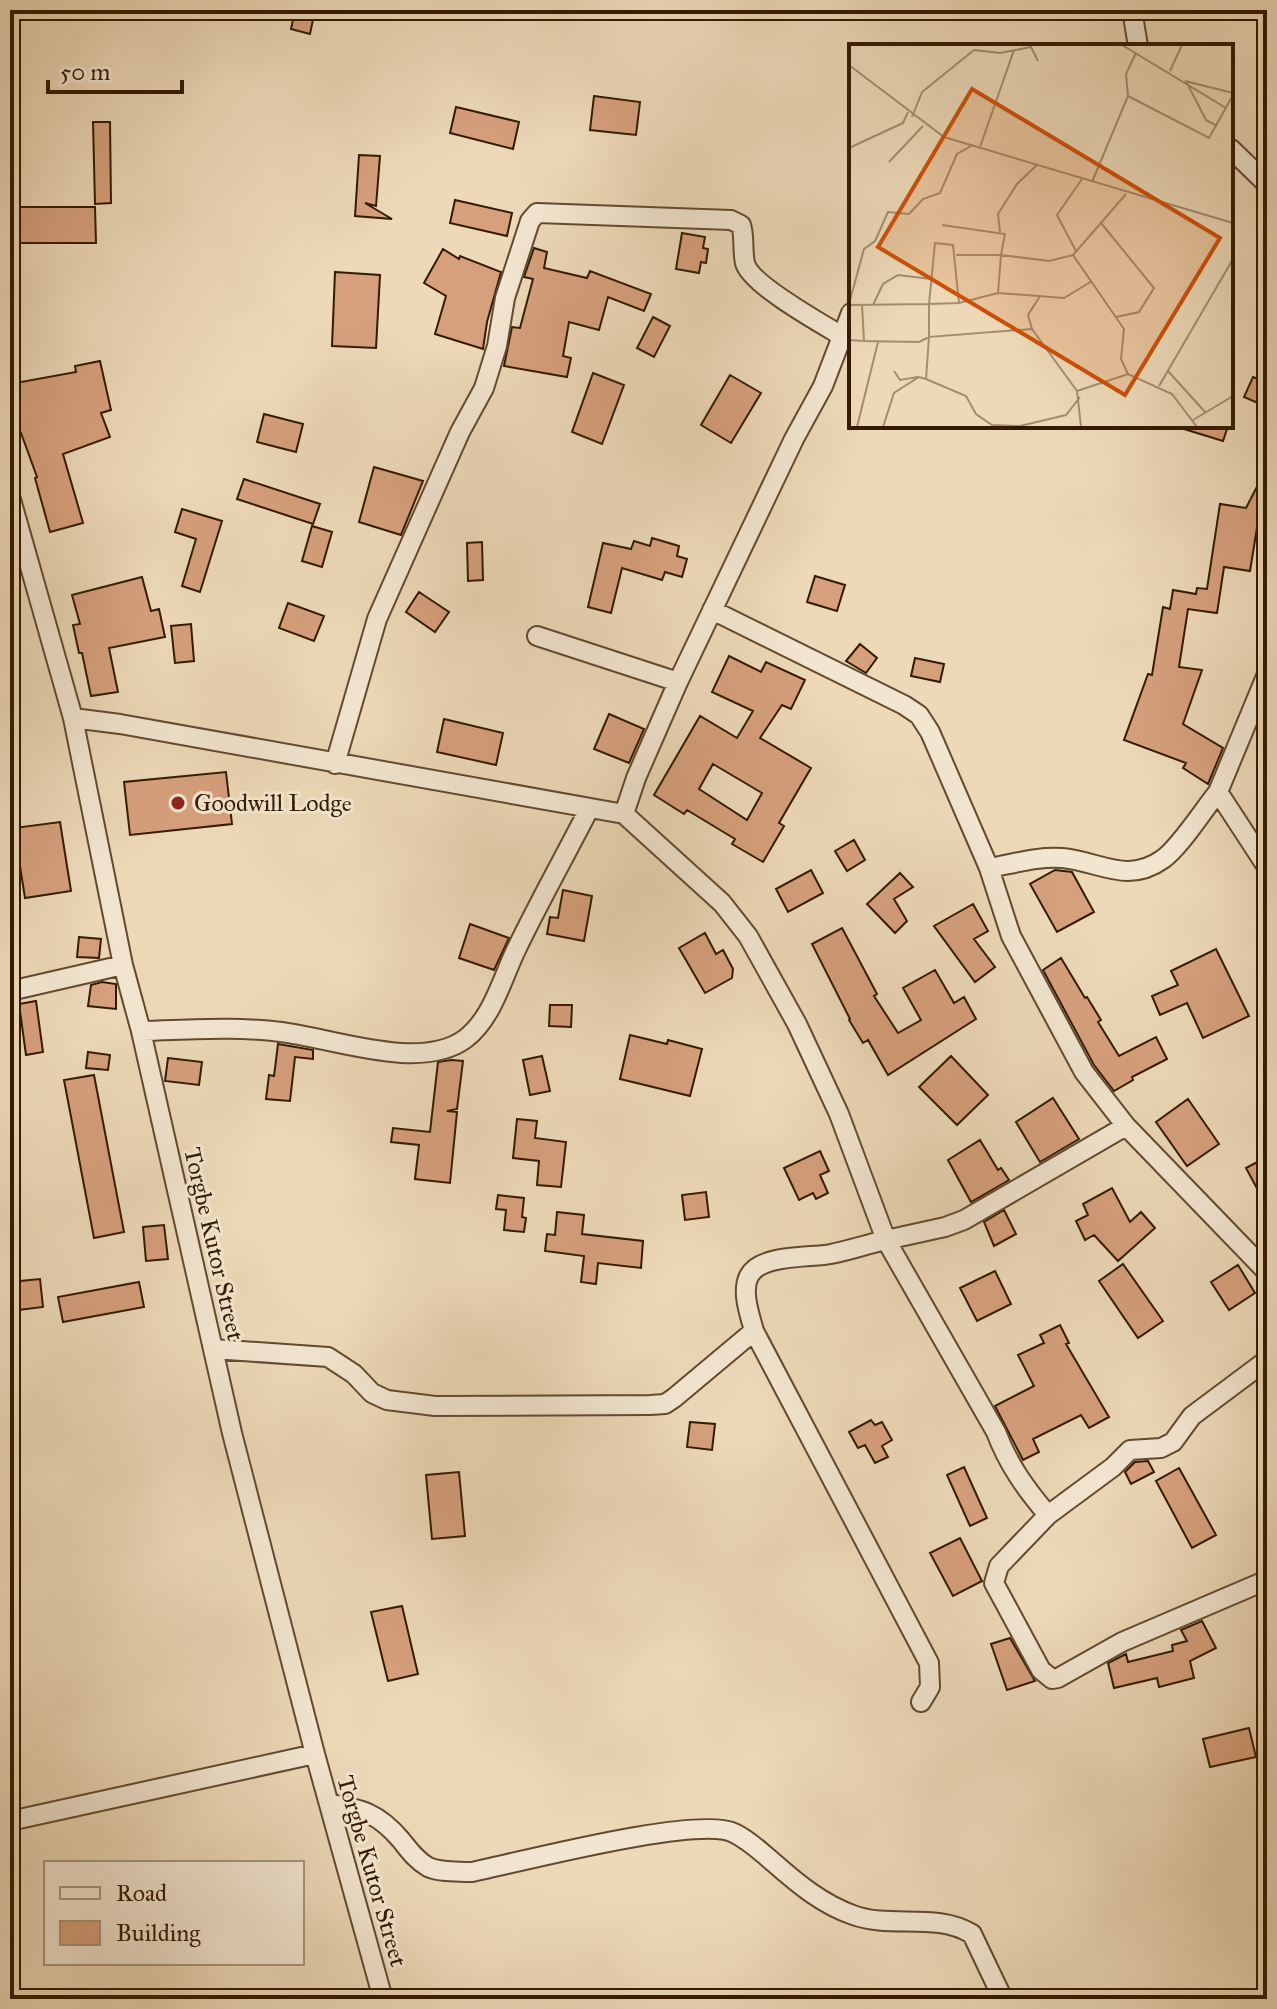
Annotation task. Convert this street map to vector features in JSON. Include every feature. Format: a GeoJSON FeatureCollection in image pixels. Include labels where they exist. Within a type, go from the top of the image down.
{"type":"FeatureCollection","features":[{"type":"Feature","properties":{"kind":"street"},"geometry":{"type":"LineString","coordinates":[[1132,10],[1138,44]]}},
{"type":"Feature","properties":{"kind":"street"},"geometry":{"type":"LineString","coordinates":[[1233,151],[1267,184]]}},
{"type":"Feature","properties":{"kind":"street"},"geometry":{"type":"LineString","coordinates":[[335,764],[377,619],[460,432],[484,388],[497,346],[505,298],[530,221],[537,213],[731,220],[741,225],[744,232],[745,264],[750,274],[842,336]]}},
{"type":"Feature","properties":{"kind":"street"},"geometry":{"type":"LineString","coordinates":[[624,814],[636,778],[678,682],[794,439],[823,386],[849,318]]}},
{"type":"Feature","properties":{"kind":"street","name":"Torgbe Kutor Street"},"geometry":{"type":"LineString","coordinates":[[10,496],[73,718],[123,965],[141,1031],[232,1433],[315,1754],[383,1999]]}},
{"type":"Feature","properties":{"kind":"street"},"geometry":{"type":"LineString","coordinates":[[712,610],[919,715],[930,732],[989,868],[1011,936],[1084,1072],[1126,1126],[1267,1272]]}},
{"type":"Feature","properties":{"kind":"street"},"geometry":{"type":"LineString","coordinates":[[537,636],[678,682]]}},
{"type":"Feature","properties":{"kind":"street"},"geometry":{"type":"LineString","coordinates":[[989,868],[1041,858],[1065,858],[1124,872],[1146,868],[1165,858],[1218,792],[1267,674]]}},
{"type":"Feature","properties":{"kind":"street"},"geometry":{"type":"LineString","coordinates":[[73,718],[624,814],[722,903],[748,936],[797,1024],[839,1114],[886,1240],[996,1432],[1004,1455],[1020,1482],[1048,1515]]}},
{"type":"Feature","properties":{"kind":"street"},"geometry":{"type":"LineString","coordinates":[[1218,792],[1267,867]]}},
{"type":"Feature","properties":{"kind":"street"},"geometry":{"type":"LineString","coordinates":[[141,1031],[228,1029],[280,1032],[386,1051],[446,1049],[466,1038],[483,1020],[589,809]]}},
{"type":"Feature","properties":{"kind":"street"},"geometry":{"type":"LineString","coordinates":[[10,991],[123,965]]}},
{"type":"Feature","properties":{"kind":"street"},"geometry":{"type":"LineString","coordinates":[[921,1702],[930,1687],[929,1663],[754,1331],[746,1296],[749,1276],[760,1265],[792,1257],[829,1254],[964,1220],[1126,1126]]}},
{"type":"Feature","properties":{"kind":"street"},"geometry":{"type":"LineString","coordinates":[[213,1349],[328,1357],[342,1364],[372,1393],[406,1404],[650,1405],[665,1404],[674,1398],[754,1331]]}},
{"type":"Feature","properties":{"kind":"street"},"geometry":{"type":"LineString","coordinates":[[1267,1360],[1199,1410],[1173,1442],[1161,1448],[1130,1450],[1113,1467],[1048,1515],[999,1566],[994,1583],[1041,1670],[1052,1679],[1122,1642],[1267,1580]]}},
{"type":"Feature","properties":{"kind":"street"},"geometry":{"type":"LineString","coordinates":[[10,1821],[315,1754]]}},
{"type":"Feature","properties":{"kind":"street"},"geometry":{"type":"LineString","coordinates":[[329,1804],[363,1809],[381,1819],[416,1858],[430,1868],[441,1871],[472,1872],[676,1830],[718,1828],[733,1832],[752,1844],[803,1888],[835,1908],[866,1920],[946,1924],[972,1934],[1003,1999]]}},
{"type":"Feature","properties":{"kind":"building"},"geometry":{"type":"Polygon","coordinates":[[[295,10],[315,10],[310,34],[291,29],[295,10]]]}},
{"type":"Feature","properties":{"kind":"building"},"geometry":{"type":"Polygon","coordinates":[[[594,96],[640,102],[636,135],[590,130],[594,96]]]}},
{"type":"Feature","properties":{"kind":"building"},"geometry":{"type":"Polygon","coordinates":[[[456,107],[519,122],[513,149],[450,133],[456,107]]]}},
{"type":"Feature","properties":{"kind":"building"},"geometry":{"type":"Polygon","coordinates":[[[93,122],[110,122],[111,203],[95,204],[93,122]]]}},
{"type":"Feature","properties":{"kind":"building"},"geometry":{"type":"Polygon","coordinates":[[[359,155],[380,156],[376,206],[365,203],[392,219],[355,216],[359,155]]]}},
{"type":"Feature","properties":{"kind":"building"},"geometry":{"type":"Polygon","coordinates":[[[455,200],[512,213],[507,236],[450,223],[455,200]]]}},
{"type":"Feature","properties":{"kind":"building"},"geometry":{"type":"Polygon","coordinates":[[[10,207],[95,207],[96,243],[10,243],[10,207]]]}},
{"type":"Feature","properties":{"kind":"building"},"geometry":{"type":"Polygon","coordinates":[[[682,233],[705,237],[703,248],[708,249],[706,263],[701,262],[699,273],[676,269],[682,233]]]}},
{"type":"Feature","properties":{"kind":"building"},"geometry":{"type":"Polygon","coordinates":[[[534,248],[547,252],[544,268],[587,278],[590,271],[651,294],[644,311],[608,297],[599,330],[569,322],[563,356],[571,358],[567,377],[504,366],[512,327],[520,328],[533,279],[524,277],[534,248]]]}},
{"type":"Feature","properties":{"kind":"building"},"geometry":{"type":"Polygon","coordinates":[[[443,249],[459,259],[460,256],[501,272],[483,349],[435,334],[446,296],[424,283],[443,249]]]}},
{"type":"Feature","properties":{"kind":"building"},"geometry":{"type":"Polygon","coordinates":[[[335,272],[380,275],[376,348],[332,346],[335,272]]]}},
{"type":"Feature","properties":{"kind":"building"},"geometry":{"type":"Polygon","coordinates":[[[653,317],[670,326],[654,357],[637,348],[653,317]]]}},
{"type":"Feature","properties":{"kind":"building"},"geometry":{"type":"Polygon","coordinates":[[[100,361],[111,410],[101,413],[110,437],[63,454],[83,523],[50,532],[37,477],[21,433],[15,434],[10,384],[76,372],[75,366],[100,361]]]}},
{"type":"Feature","properties":{"kind":"building"},"geometry":{"type":"Polygon","coordinates":[[[593,373],[624,385],[602,444],[572,432],[593,373]]]}},
{"type":"Feature","properties":{"kind":"building"},"geometry":{"type":"Polygon","coordinates":[[[730,375],[761,393],[731,443],[701,425],[730,375]]]}},
{"type":"Feature","properties":{"kind":"building"},"geometry":{"type":"Polygon","coordinates":[[[1253,377],[1267,383],[1267,407],[1244,397],[1253,377]]]}},
{"type":"Feature","properties":{"kind":"building"},"geometry":{"type":"Polygon","coordinates":[[[264,414],[303,424],[296,452],[257,442],[264,414]]]}},
{"type":"Feature","properties":{"kind":"building"},"geometry":{"type":"Polygon","coordinates":[[[1184,428],[1227,428],[1223,441],[1184,428]]]}},
{"type":"Feature","properties":{"kind":"building"},"geometry":{"type":"Polygon","coordinates":[[[374,467],[423,481],[401,535],[359,522],[374,467]]]}},
{"type":"Feature","properties":{"kind":"building"},"geometry":{"type":"Polygon","coordinates":[[[1262,477],[1265,478],[1250,571],[1224,567],[1217,613],[1188,609],[1179,667],[1202,670],[1183,724],[1223,748],[1208,784],[1183,768],[1186,763],[1124,740],[1148,674],[1152,675],[1163,607],[1170,609],[1173,590],[1196,594],[1197,588],[1207,589],[1220,504],[1246,508],[1262,477]]]}},
{"type":"Feature","properties":{"kind":"building"},"geometry":{"type":"Polygon","coordinates":[[[244,479],[320,504],[313,524],[237,499],[244,479]]]}},
{"type":"Feature","properties":{"kind":"building"},"geometry":{"type":"Polygon","coordinates":[[[182,509],[222,521],[200,592],[182,586],[196,539],[175,532],[182,509]]]}},
{"type":"Feature","properties":{"kind":"building"},"geometry":{"type":"Polygon","coordinates":[[[312,526],[332,532],[322,567],[302,561],[312,526]]]}},
{"type":"Feature","properties":{"kind":"building"},"geometry":{"type":"Polygon","coordinates":[[[652,538],[679,546],[677,556],[687,559],[682,577],[665,572],[662,580],[622,568],[611,613],[588,607],[603,543],[631,549],[634,541],[650,546],[652,538]]]}},
{"type":"Feature","properties":{"kind":"building"},"geometry":{"type":"Polygon","coordinates":[[[482,542],[483,580],[468,581],[467,543],[482,542]]]}},
{"type":"Feature","properties":{"kind":"building"},"geometry":{"type":"Polygon","coordinates":[[[815,576],[845,585],[837,611],[807,602],[815,576]]]}},
{"type":"Feature","properties":{"kind":"building"},"geometry":{"type":"Polygon","coordinates":[[[142,577],[151,611],[159,609],[165,637],[109,648],[118,692],[91,696],[73,625],[80,624],[72,595],[142,577]]]}},
{"type":"Feature","properties":{"kind":"building"},"geometry":{"type":"Polygon","coordinates":[[[419,592],[449,612],[435,632],[406,612],[419,592]]]}},
{"type":"Feature","properties":{"kind":"building"},"geometry":{"type":"Polygon","coordinates":[[[288,603],[324,616],[314,641],[279,628],[288,603]]]}},
{"type":"Feature","properties":{"kind":"building"},"geometry":{"type":"Polygon","coordinates":[[[191,624],[194,661],[175,663],[171,626],[191,624]]]}},
{"type":"Feature","properties":{"kind":"building"},"geometry":{"type":"Polygon","coordinates":[[[860,644],[877,658],[866,673],[846,661],[860,644]]]}},
{"type":"Feature","properties":{"kind":"building"},"geometry":{"type":"Polygon","coordinates":[[[729,656],[761,672],[766,662],[805,680],[791,709],[782,705],[760,738],[811,768],[779,823],[784,826],[763,862],[732,844],[735,839],[687,810],[684,814],[654,795],[700,716],[737,738],[753,711],[712,692],[729,656]],[[713,764],[699,789],[747,820],[762,793],[713,764]]]}},
{"type":"Feature","properties":{"kind":"building"},"geometry":{"type":"Polygon","coordinates":[[[915,658],[944,664],[940,682],[911,676],[915,658]]]}},
{"type":"Feature","properties":{"kind":"building"},"geometry":{"type":"Polygon","coordinates":[[[609,714],[644,729],[629,763],[594,749],[609,714]]]}},
{"type":"Feature","properties":{"kind":"building"},"geometry":{"type":"Polygon","coordinates":[[[444,719],[503,733],[496,765],[437,752],[444,719]]]}},
{"type":"Feature","properties":{"kind":"building","name":"Goodwill Lodge"},"geometry":{"type":"Polygon","coordinates":[[[226,772],[232,824],[130,835],[124,782],[226,772]]]}},
{"type":"Feature","properties":{"kind":"building"},"geometry":{"type":"Polygon","coordinates":[[[60,822],[71,891],[25,898],[14,828],[60,822]]]}},
{"type":"Feature","properties":{"kind":"building"},"geometry":{"type":"Polygon","coordinates":[[[854,840],[865,860],[847,871],[835,851],[854,840]]]}},
{"type":"Feature","properties":{"kind":"building"},"geometry":{"type":"Polygon","coordinates":[[[811,870],[823,893],[788,912],[776,889],[811,870]]]}},
{"type":"Feature","properties":{"kind":"building"},"geometry":{"type":"Polygon","coordinates":[[[1055,870],[1072,872],[1094,912],[1057,932],[1030,884],[1055,870]]]}},
{"type":"Feature","properties":{"kind":"building"},"geometry":{"type":"Polygon","coordinates":[[[900,873],[913,887],[894,899],[907,921],[895,933],[867,904],[900,873]]]}},
{"type":"Feature","properties":{"kind":"building"},"geometry":{"type":"Polygon","coordinates":[[[563,890],[592,896],[584,941],[547,934],[550,917],[558,918],[563,890]]]}},
{"type":"Feature","properties":{"kind":"building"},"geometry":{"type":"Polygon","coordinates":[[[973,904],[988,931],[974,939],[995,967],[975,982],[934,926],[973,904]]]}},
{"type":"Feature","properties":{"kind":"building"},"geometry":{"type":"Polygon","coordinates":[[[470,924],[509,938],[494,970],[459,958],[470,924]]]}},
{"type":"Feature","properties":{"kind":"building"},"geometry":{"type":"Polygon","coordinates":[[[842,928],[877,994],[874,996],[898,1033],[921,1020],[903,988],[935,970],[954,1003],[964,997],[976,1019],[888,1075],[868,1040],[863,1043],[849,1020],[812,944],[842,928]]]}},
{"type":"Feature","properties":{"kind":"building"},"geometry":{"type":"Polygon","coordinates":[[[705,933],[716,954],[723,950],[733,969],[732,978],[705,993],[679,948],[705,933]]]}},
{"type":"Feature","properties":{"kind":"building"},"geometry":{"type":"Polygon","coordinates":[[[79,937],[101,939],[99,958],[77,957],[79,937]]]}},
{"type":"Feature","properties":{"kind":"building"},"geometry":{"type":"Polygon","coordinates":[[[1216,949],[1249,1016],[1203,1038],[1187,1003],[1160,1015],[1152,996],[1178,985],[1171,971],[1216,949]]]}},
{"type":"Feature","properties":{"kind":"building"},"geometry":{"type":"Polygon","coordinates":[[[1061,958],[1101,1020],[1098,1022],[1119,1056],[1156,1037],[1167,1059],[1132,1077],[1133,1080],[1114,1091],[1094,1065],[1043,970],[1061,958]]]}},
{"type":"Feature","properties":{"kind":"building"},"geometry":{"type":"Polygon","coordinates":[[[102,982],[116,984],[116,1009],[88,1006],[91,985],[102,982]]]}},
{"type":"Feature","properties":{"kind":"building"},"geometry":{"type":"Polygon","coordinates":[[[36,1001],[43,1052],[26,1055],[19,1004],[36,1001]]]}},
{"type":"Feature","properties":{"kind":"building"},"geometry":{"type":"Polygon","coordinates":[[[550,1005],[572,1005],[571,1027],[549,1026],[550,1005]]]}},
{"type":"Feature","properties":{"kind":"building"},"geometry":{"type":"Polygon","coordinates":[[[630,1035],[702,1049],[690,1096],[620,1079],[630,1035]]]}},
{"type":"Feature","properties":{"kind":"building"},"geometry":{"type":"Polygon","coordinates":[[[278,1044],[313,1050],[313,1059],[295,1057],[290,1101],[266,1099],[269,1075],[274,1076],[278,1044]]]}},
{"type":"Feature","properties":{"kind":"building"},"geometry":{"type":"Polygon","coordinates":[[[88,1052],[110,1055],[108,1070],[86,1068],[88,1052]]]}},
{"type":"Feature","properties":{"kind":"building"},"geometry":{"type":"Polygon","coordinates":[[[542,1056],[550,1091],[530,1095],[523,1060],[542,1056]]]}},
{"type":"Feature","properties":{"kind":"building"},"geometry":{"type":"Polygon","coordinates":[[[951,1056],[988,1095],[957,1125],[919,1087],[951,1056]]]}},
{"type":"Feature","properties":{"kind":"building"},"geometry":{"type":"Polygon","coordinates":[[[168,1058],[202,1062],[199,1085],[165,1081],[168,1058]]]}},
{"type":"Feature","properties":{"kind":"building"},"geometry":{"type":"Polygon","coordinates":[[[463,1061],[457,1109],[447,1111],[457,1112],[450,1183],[415,1179],[419,1145],[391,1142],[393,1128],[430,1132],[438,1062],[463,1061]]]}},
{"type":"Feature","properties":{"kind":"building"},"geometry":{"type":"Polygon","coordinates":[[[94,1075],[124,1232],[94,1238],[64,1080],[94,1075]]]}},
{"type":"Feature","properties":{"kind":"building"},"geometry":{"type":"Polygon","coordinates":[[[1053,1098],[1079,1139],[1040,1162],[1016,1122],[1053,1098]]]}},
{"type":"Feature","properties":{"kind":"building"},"geometry":{"type":"Polygon","coordinates":[[[1188,1099],[1219,1144],[1187,1166],[1156,1122],[1188,1099]]]}},
{"type":"Feature","properties":{"kind":"building"},"geometry":{"type":"Polygon","coordinates":[[[517,1119],[537,1121],[535,1138],[566,1142],[561,1187],[537,1185],[539,1161],[513,1158],[517,1119]]]}},
{"type":"Feature","properties":{"kind":"building"},"geometry":{"type":"Polygon","coordinates":[[[980,1140],[998,1170],[1001,1168],[1009,1180],[971,1202],[948,1160],[980,1140]]]}},
{"type":"Feature","properties":{"kind":"building"},"geometry":{"type":"Polygon","coordinates":[[[820,1151],[829,1171],[820,1175],[828,1193],[816,1199],[813,1193],[799,1200],[784,1168],[820,1151]]]}},
{"type":"Feature","properties":{"kind":"building"},"geometry":{"type":"Polygon","coordinates":[[[1267,1157],[1267,1207],[1246,1168],[1267,1157]]]}},
{"type":"Feature","properties":{"kind":"building"},"geometry":{"type":"Polygon","coordinates":[[[1112,1188],[1130,1222],[1141,1212],[1155,1228],[1118,1261],[1094,1235],[1085,1240],[1076,1221],[1088,1215],[1083,1204],[1112,1188]]]}},
{"type":"Feature","properties":{"kind":"building"},"geometry":{"type":"Polygon","coordinates":[[[706,1192],[709,1217],[685,1220],[682,1195],[706,1192]]]}},
{"type":"Feature","properties":{"kind":"building"},"geometry":{"type":"Polygon","coordinates":[[[498,1195],[524,1198],[524,1232],[504,1230],[506,1210],[496,1209],[498,1195]]]}},
{"type":"Feature","properties":{"kind":"building"},"geometry":{"type":"Polygon","coordinates":[[[1004,1210],[1016,1234],[994,1246],[984,1222],[1004,1210]]]}},
{"type":"Feature","properties":{"kind":"building"},"geometry":{"type":"Polygon","coordinates":[[[557,1212],[584,1215],[582,1234],[643,1241],[641,1268],[598,1263],[596,1284],[581,1282],[584,1256],[545,1251],[547,1234],[555,1235],[557,1212]]]}},
{"type":"Feature","properties":{"kind":"building"},"geometry":{"type":"Polygon","coordinates":[[[164,1225],[168,1259],[146,1261],[143,1227],[164,1225]]]}},
{"type":"Feature","properties":{"kind":"building"},"geometry":{"type":"Polygon","coordinates":[[[1123,1264],[1163,1321],[1138,1338],[1099,1281],[1123,1264]]]}},
{"type":"Feature","properties":{"kind":"building"},"geometry":{"type":"Polygon","coordinates":[[[1238,1265],[1255,1293],[1229,1310],[1211,1282],[1238,1265]]]}},
{"type":"Feature","properties":{"kind":"building"},"geometry":{"type":"Polygon","coordinates":[[[995,1271],[1011,1304],[977,1321],[960,1288],[995,1271]]]}},
{"type":"Feature","properties":{"kind":"building"},"geometry":{"type":"Polygon","coordinates":[[[40,1279],[43,1307],[10,1311],[10,1282],[40,1279]]]}},
{"type":"Feature","properties":{"kind":"building"},"geometry":{"type":"Polygon","coordinates":[[[139,1282],[144,1307],[63,1322],[58,1297],[139,1282]]]}},
{"type":"Feature","properties":{"kind":"building"},"geometry":{"type":"Polygon","coordinates":[[[1060,1325],[1069,1343],[1066,1344],[1109,1417],[1089,1428],[1081,1415],[1033,1439],[1039,1452],[1023,1460],[995,1406],[1034,1386],[1018,1355],[1044,1343],[1040,1335],[1060,1325]]]}},
{"type":"Feature","properties":{"kind":"building"},"geometry":{"type":"Polygon","coordinates":[[[871,1420],[875,1425],[882,1422],[892,1440],[882,1446],[888,1457],[875,1463],[865,1445],[858,1448],[849,1432],[871,1420]]]}},
{"type":"Feature","properties":{"kind":"building"},"geometry":{"type":"Polygon","coordinates":[[[690,1422],[715,1424],[712,1450],[687,1447],[690,1422]]]}},
{"type":"Feature","properties":{"kind":"building"},"geometry":{"type":"Polygon","coordinates":[[[1148,1461],[1154,1472],[1131,1484],[1125,1472],[1135,1462],[1148,1461]]]}},
{"type":"Feature","properties":{"kind":"building"},"geometry":{"type":"Polygon","coordinates":[[[964,1467],[987,1518],[970,1526],[947,1475],[964,1467]]]}},
{"type":"Feature","properties":{"kind":"building"},"geometry":{"type":"Polygon","coordinates":[[[1179,1468],[1216,1535],[1192,1548],[1156,1481],[1179,1468]]]}},
{"type":"Feature","properties":{"kind":"building"},"geometry":{"type":"Polygon","coordinates":[[[459,1472],[465,1536],[432,1539],[426,1475],[459,1472]]]}},
{"type":"Feature","properties":{"kind":"building"},"geometry":{"type":"Polygon","coordinates":[[[960,1538],[982,1581],[953,1596],[930,1553],[960,1538]]]}},
{"type":"Feature","properties":{"kind":"building"},"geometry":{"type":"Polygon","coordinates":[[[402,1606],[418,1674],[388,1681],[371,1612],[402,1606]]]}},
{"type":"Feature","properties":{"kind":"building"},"geometry":{"type":"Polygon","coordinates":[[[1202,1621],[1216,1648],[1190,1661],[1194,1678],[1159,1687],[1157,1678],[1114,1688],[1108,1663],[1126,1654],[1128,1662],[1173,1651],[1172,1645],[1187,1641],[1181,1630],[1202,1621]]]}},
{"type":"Feature","properties":{"kind":"building"},"geometry":{"type":"Polygon","coordinates":[[[1010,1638],[1035,1681],[1007,1690],[991,1644],[1010,1638]]]}},
{"type":"Feature","properties":{"kind":"building"},"geometry":{"type":"Polygon","coordinates":[[[1249,1728],[1256,1757],[1210,1767],[1203,1739],[1249,1728]]]}},
{"type":"Feature","properties":{"kind":"place","name":"Goodwill Lodge"},"geometry":{"type":"Point","coordinates":[178,803]}}]}
